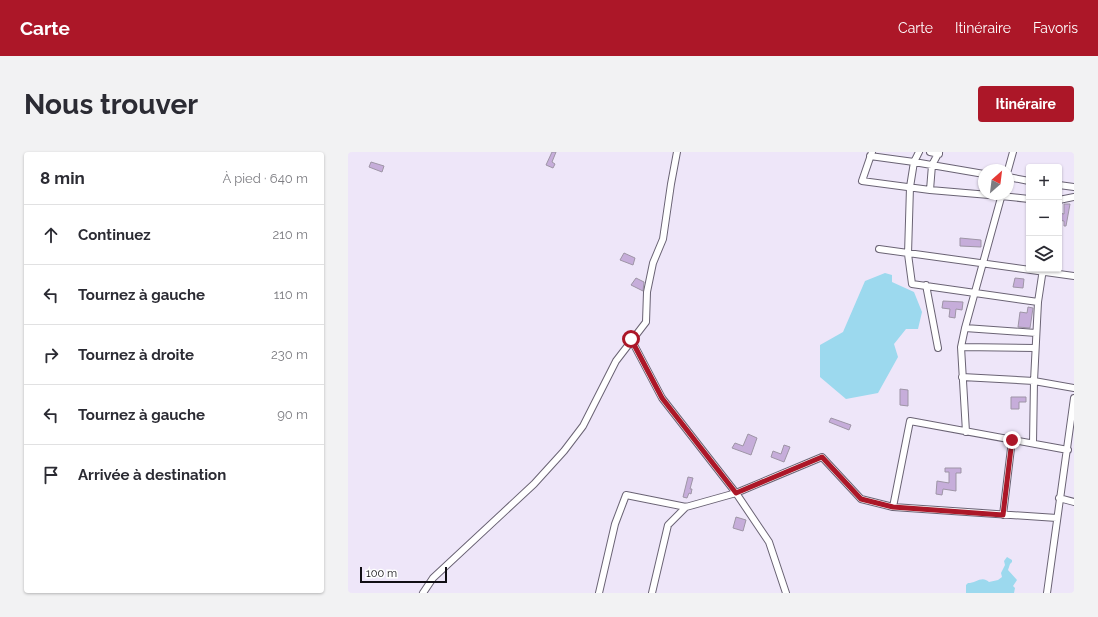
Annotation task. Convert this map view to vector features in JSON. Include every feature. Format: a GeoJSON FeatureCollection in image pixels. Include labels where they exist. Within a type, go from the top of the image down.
{"type":"FeatureCollection","features":[{"type":"Feature","properties":{"kind":"street"},"geometry":{"type":"LineString","coordinates":[[423,593],[433,578],[534,484],[564,451],[583,426],[616,361],[631,339],[646,322],[647,292],[653,263],[663,239],[677,152]]}},
{"type":"Feature","properties":{"kind":"street"},"geometry":{"type":"LineString","coordinates":[[919,152],[914,162],[910,188],[908,254],[912,284],[1038,302]]}},
{"type":"Feature","properties":{"kind":"street"},"geometry":{"type":"LineString","coordinates":[[930,152],[939,153],[932,165],[930,190]]}},
{"type":"Feature","properties":{"kind":"street"},"geometry":{"type":"LineString","coordinates":[[1010,164],[1013,152]]}},
{"type":"Feature","properties":{"kind":"street"},"geometry":{"type":"LineString","coordinates":[[978,173],[871,154],[862,181],[910,188],[978,193]]}},
{"type":"Feature","properties":{"kind":"street"},"geometry":{"type":"LineString","coordinates":[[1014,178],[1026,180]]}},
{"type":"Feature","properties":{"kind":"street"},"geometry":{"type":"LineString","coordinates":[[1062,185],[1074,186]]}},
{"type":"Feature","properties":{"kind":"street"},"geometry":{"type":"LineString","coordinates":[[1014,197],[1026,199]]}},
{"type":"Feature","properties":{"kind":"street"},"geometry":{"type":"LineString","coordinates":[[1062,199],[1074,197]]}},
{"type":"Feature","properties":{"kind":"street"},"geometry":{"type":"LineString","coordinates":[[966,432],[961,347],[964,328],[1000,200]]}},
{"type":"Feature","properties":{"kind":"street"},"geometry":{"type":"LineString","coordinates":[[879,249],[908,254],[1026,268]]}},
{"type":"Feature","properties":{"kind":"street"},"geometry":{"type":"LineString","coordinates":[[1033,443],[1035,348],[1038,302],[1043,272]]}},
{"type":"Feature","properties":{"kind":"street"},"geometry":{"type":"LineString","coordinates":[[1055,272],[1074,275]]}},
{"type":"Feature","properties":{"kind":"street"},"geometry":{"type":"LineString","coordinates":[[926,285],[938,348]]}},
{"type":"Feature","properties":{"kind":"street"},"geometry":{"type":"LineString","coordinates":[[964,328],[1036,333]]}},
{"type":"Feature","properties":{"kind":"street"},"geometry":{"type":"LineString","coordinates":[[631,339],[662,398],[736,493],[769,542],[786,593]]}},
{"type":"Feature","properties":{"kind":"street"},"geometry":{"type":"LineString","coordinates":[[961,347],[1035,348]]}},
{"type":"Feature","properties":{"kind":"street"},"geometry":{"type":"LineString","coordinates":[[962,377],[1034,381],[1074,388]]}},
{"type":"Feature","properties":{"kind":"street"},"geometry":{"type":"LineString","coordinates":[[1047,593],[1074,398]]}},
{"type":"Feature","properties":{"kind":"street"},"geometry":{"type":"LineString","coordinates":[[893,507],[910,421],[1068,450]]}},
{"type":"Feature","properties":{"kind":"street"},"geometry":{"type":"LineString","coordinates":[[1003,515],[1012,440]]}},
{"type":"Feature","properties":{"kind":"street"},"geometry":{"type":"LineString","coordinates":[[599,593],[615,524],[626,495],[686,507],[736,493],[822,457],[861,499],[893,507],[1057,518]]}},
{"type":"Feature","properties":{"kind":"street"},"geometry":{"type":"LineString","coordinates":[[1059,498],[1074,502]]}},
{"type":"Feature","properties":{"kind":"street"},"geometry":{"type":"LineString","coordinates":[[652,593],[668,525],[686,507]]}},
{"type":"Feature","properties":{"kind":"water"},"geometry":{"type":"Polygon","coordinates":[[[885,273],[892,275],[892,282],[914,292],[922,312],[918,329],[906,329],[894,344],[898,357],[878,393],[846,399],[820,377],[820,345],[843,332],[865,281],[885,273]]]}},
{"type":"Feature","properties":{"kind":"water"},"geometry":{"type":"Polygon","coordinates":[[[1007,557],[1012,560],[1008,570],[1017,580],[1013,586],[1015,588],[1014,593],[966,593],[966,585],[968,583],[981,579],[989,582],[998,580],[1002,577],[1001,573],[1005,565],[1004,561],[1007,557]]]}},
{"type":"Feature","properties":{"kind":"building"},"geometry":{"type":"Polygon","coordinates":[[[552,152],[556,152],[552,162],[555,164],[553,168],[546,165],[552,152]]]}},
{"type":"Feature","properties":{"kind":"building"},"geometry":{"type":"Polygon","coordinates":[[[371,162],[384,166],[382,172],[369,167],[371,162]]]}},
{"type":"Feature","properties":{"kind":"building"},"geometry":{"type":"Polygon","coordinates":[[[1064,204],[1070,204],[1066,226],[1064,226],[1064,221],[1062,221],[1062,214],[1064,214],[1064,204]]]}},
{"type":"Feature","properties":{"kind":"building"},"geometry":{"type":"Polygon","coordinates":[[[960,238],[981,240],[981,247],[960,246],[960,238]]]}},
{"type":"Feature","properties":{"kind":"building"},"geometry":{"type":"Polygon","coordinates":[[[624,253],[635,258],[633,265],[620,260],[624,253]]]}},
{"type":"Feature","properties":{"kind":"building"},"geometry":{"type":"Polygon","coordinates":[[[636,278],[644,282],[643,291],[631,285],[636,278]]]}},
{"type":"Feature","properties":{"kind":"building"},"geometry":{"type":"Polygon","coordinates":[[[1015,278],[1024,279],[1023,288],[1013,287],[1015,278]]]}},
{"type":"Feature","properties":{"kind":"building"},"geometry":{"type":"Polygon","coordinates":[[[943,301],[963,302],[962,310],[956,309],[955,318],[949,317],[950,309],[942,308],[943,301]]]}},
{"type":"Feature","properties":{"kind":"building"},"geometry":{"type":"Polygon","coordinates":[[[1028,307],[1033,308],[1030,328],[1018,327],[1020,312],[1027,313],[1028,307]]]}},
{"type":"Feature","properties":{"kind":"building"},"geometry":{"type":"Polygon","coordinates":[[[900,389],[908,390],[908,406],[900,405],[900,389]]]}},
{"type":"Feature","properties":{"kind":"building"},"geometry":{"type":"Polygon","coordinates":[[[1011,397],[1026,397],[1026,402],[1019,402],[1019,409],[1011,409],[1011,397]]]}},
{"type":"Feature","properties":{"kind":"building"},"geometry":{"type":"Polygon","coordinates":[[[831,418],[851,425],[849,430],[829,422],[831,418]]]}},
{"type":"Feature","properties":{"kind":"building"},"geometry":{"type":"Polygon","coordinates":[[[748,434],[757,438],[751,455],[732,448],[735,443],[743,446],[748,434]]]}},
{"type":"Feature","properties":{"kind":"building"},"geometry":{"type":"Polygon","coordinates":[[[784,445],[790,447],[784,462],[771,457],[773,451],[781,454],[784,445]]]}},
{"type":"Feature","properties":{"kind":"building"},"geometry":{"type":"Polygon","coordinates":[[[945,468],[961,468],[961,473],[956,473],[956,491],[943,489],[942,495],[936,494],[937,481],[949,483],[949,472],[945,472],[945,468]]]}},
{"type":"Feature","properties":{"kind":"building"},"geometry":{"type":"Polygon","coordinates":[[[688,477],[693,478],[690,489],[692,489],[691,494],[689,493],[687,498],[683,497],[688,477]]]}},
{"type":"Feature","properties":{"kind":"building"},"geometry":{"type":"Polygon","coordinates":[[[736,517],[746,520],[743,531],[733,528],[736,517]]]}},
{"type":"Feature","properties":{"kind":"route"},"geometry":{"type":"LineString","coordinates":[[631,339],[662,398],[736,493],[822,457],[861,499],[893,507],[1003,515],[1012,440]]}}]}
